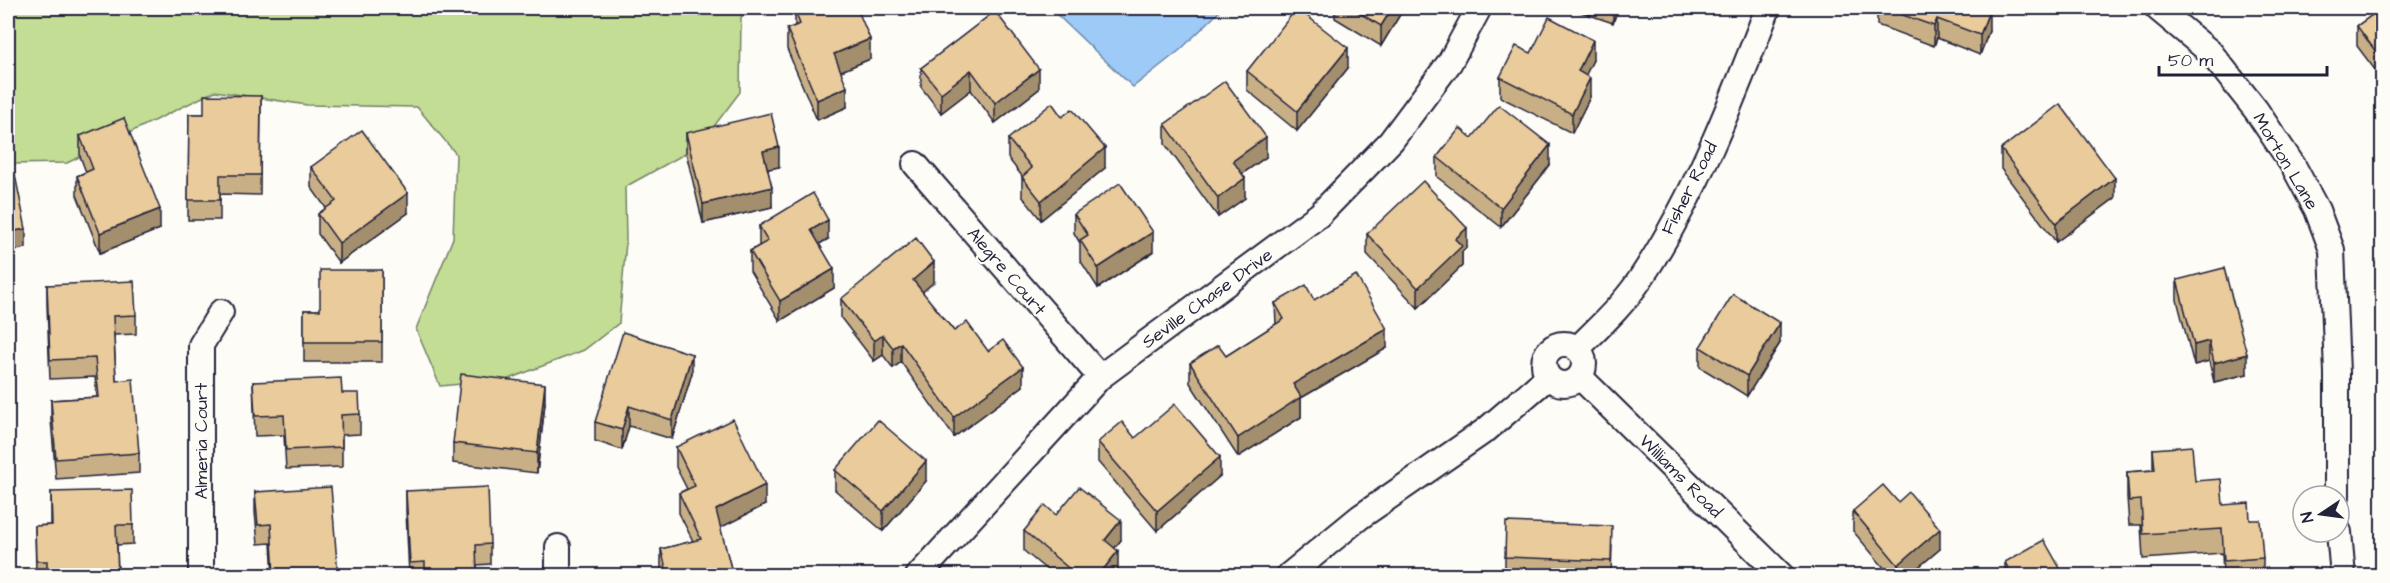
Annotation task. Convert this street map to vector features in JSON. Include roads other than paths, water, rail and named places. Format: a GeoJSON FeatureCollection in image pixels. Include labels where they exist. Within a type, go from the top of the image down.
{"type":"FeatureCollection","features":[{"type":"Feature","properties":{"kind":"street","name":"Seville Chase Drive"},"geometry":{"type":"LineString","coordinates":[[918,576],[1100,377],[1319,215],[1391,141],[1450,62],[1479,8]]}},
{"type":"Feature","properties":{"kind":"street","name":"Fisher Road"},"geometry":{"type":"LineString","coordinates":[[1577,349],[1638,282],[1684,205],[1736,92],[1768,8]]}},
{"type":"Feature","properties":{"kind":"street","name":"Morton Lane"},"geometry":{"type":"LineString","coordinates":[[2157,8],[2210,52],[2256,110],[2294,167],[2321,220],[2332,250],[2337,373],[2337,484]]}},
{"type":"Feature","properties":{"kind":"street","name":"Alegre Court"},"geometry":{"type":"LineString","coordinates":[[915,164],[1100,377]]}},
{"type":"Feature","properties":{"kind":"street","name":"Almeria Court"},"geometry":{"type":"LineString","coordinates":[[201,576],[201,345],[221,312]]}},
{"type":"Feature","properties":{"kind":"street"},"geometry":{"type":"LineString","coordinates":[[1561,344],[1568,344],[1577,349],[1584,363],[1580,377],[1570,384],[1556,383],[1548,376],[1544,362],[1549,350],[1561,344]]}},
{"type":"Feature","properties":{"kind":"street"},"geometry":{"type":"LineString","coordinates":[[1288,576],[1360,517],[1486,430],[1548,376]]}},
{"type":"Feature","properties":{"kind":"street","name":"Williams Road"},"geometry":{"type":"LineString","coordinates":[[1580,377],[1782,576]]}},
{"type":"Feature","properties":{"kind":"street"},"geometry":{"type":"LineString","coordinates":[[2340,544],[2343,576]]}},
{"type":"Feature","properties":{"kind":"street"},"geometry":{"type":"LineString","coordinates":[[558,547],[558,576]]}},
{"type":"Feature","properties":{"kind":"water"},"geometry":{"type":"Polygon","coordinates":[[[1050,8],[1223,8],[1180,50],[1133,87],[1050,8]]]}}]}
